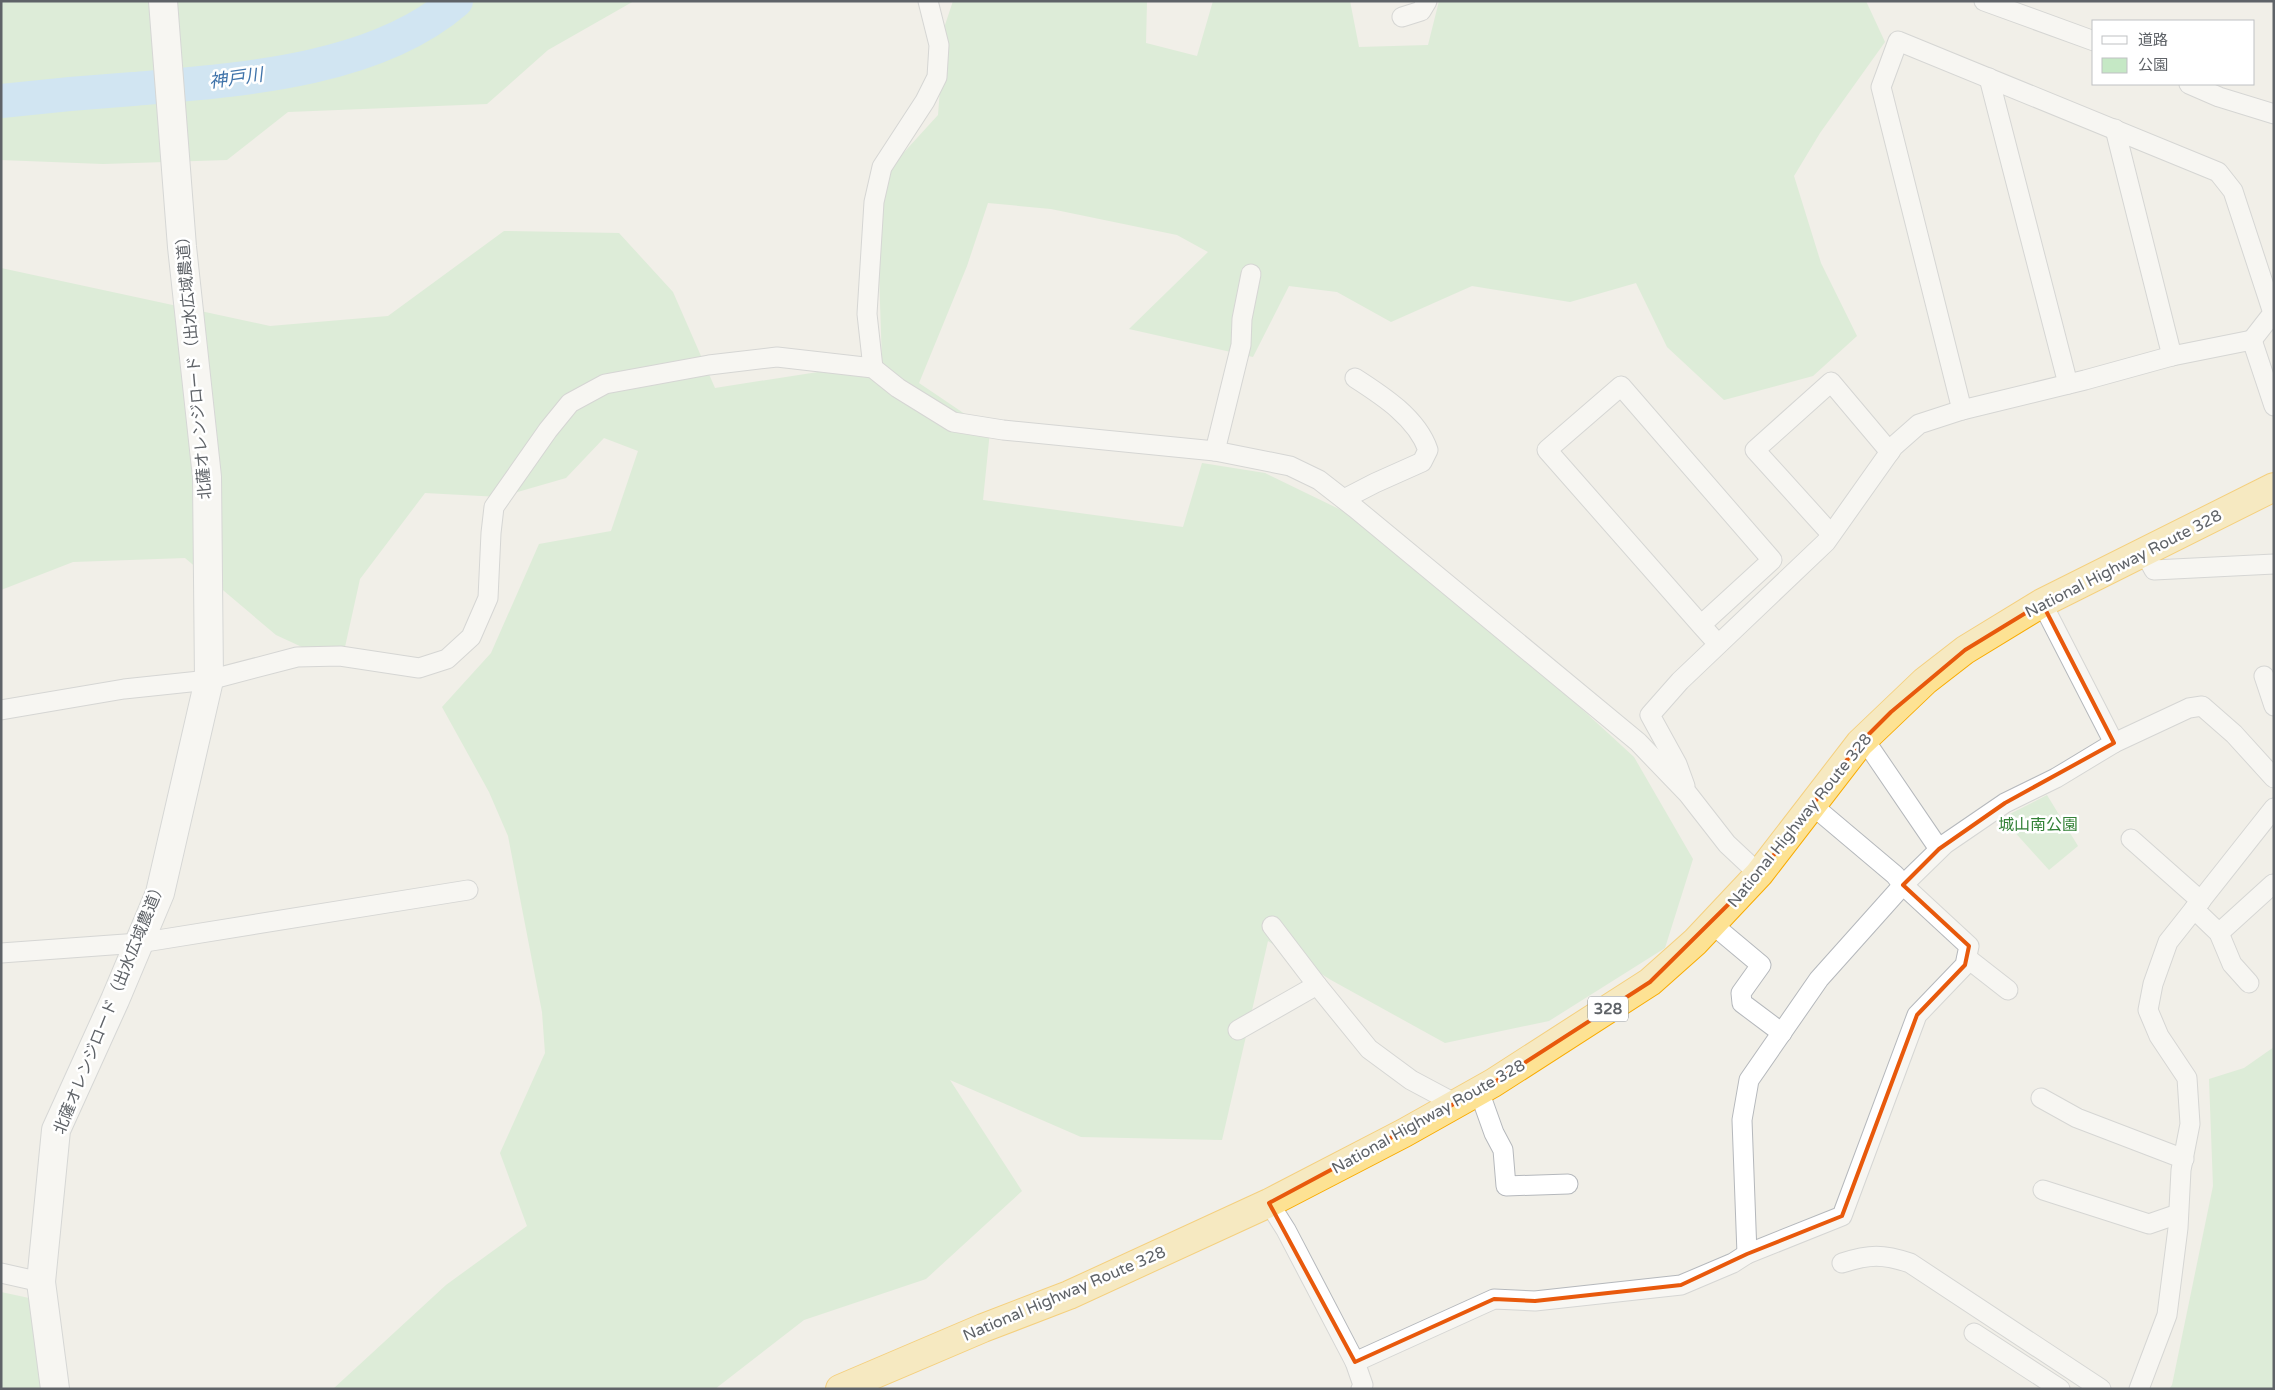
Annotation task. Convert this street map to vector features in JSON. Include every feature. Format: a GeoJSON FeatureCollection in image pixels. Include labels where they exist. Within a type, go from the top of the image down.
{"type":"FeatureCollection","features":[{"type":"Feature","properties":{"kind":"highway","name":"National Highway Route 328"},"geometry":{"type":"LineString","coordinates":[[840,1389],[983,1328],[1069,1294],[1269,1203],[1479,1091],[1650,982],[1712,924],[1759,874],[1864,739],[1931,675],[1965,650],[2042,603],[2274,487]]}},
{"type":"Feature","properties":{"kind":"street"},"geometry":{"type":"LineString","coordinates":[[873,368],[868,314],[874,202],[882,167],[925,101],[937,77],[939,45],[928,1]]}},
{"type":"Feature","properties":{"kind":"street"},"geometry":{"type":"LineString","coordinates":[[1402,17],[1420,11],[1427,1]]}},
{"type":"Feature","properties":{"kind":"street"},"geometry":{"type":"LineString","coordinates":[[1984,1],[2092,40]]}},
{"type":"Feature","properties":{"kind":"street","name":"北薩オレンジロード（出水広域農道）"},"geometry":{"type":"LineString","coordinates":[[55,1389],[41,1282],[56,1130],[160,893],[209,680],[207,478],[182,247],[163,8]]}},
{"type":"Feature","properties":{"kind":"street"},"geometry":{"type":"LineString","coordinates":[[1688,794],[1677,764],[1650,715],[1680,681],[1826,542],[1890,452],[1919,424],[1962,410],[2172,356],[2252,340],[2273,313],[2233,191],[2218,172],[1898,41],[1881,86],[1962,410]]}},
{"type":"Feature","properties":{"kind":"street"},"geometry":{"type":"LineString","coordinates":[[1989,78],[2068,384]]}},
{"type":"Feature","properties":{"kind":"street"},"geometry":{"type":"LineString","coordinates":[[2191,85],[2219,97],[2274,114]]}},
{"type":"Feature","properties":{"kind":"street"},"geometry":{"type":"LineString","coordinates":[[2115,129],[2172,356]]}},
{"type":"Feature","properties":{"kind":"street"},"geometry":{"type":"LineString","coordinates":[[1215,451],[1241,345],[1242,319],[1251,274]]}},
{"type":"Feature","properties":{"kind":"street"},"geometry":{"type":"LineString","coordinates":[[2252,340],[2274,406]]}},
{"type":"Feature","properties":{"kind":"street"},"geometry":{"type":"LineString","coordinates":[[1,710],[124,689],[209,680],[297,657],[340,656],[419,668],[448,659],[471,637],[488,598],[494,507],[548,430],[570,403],[605,384],[709,365],[777,356],[873,368],[898,388],[952,422],[1003,430],[1215,451],[1290,466],[1319,480],[1592,702],[1638,742],[1688,794],[1727,844],[1759,874]]}},
{"type":"Feature","properties":{"kind":"street"},"geometry":{"type":"LineString","coordinates":[[1344,500],[1375,483],[1422,462],[1428,450],[1423,436],[1386,398],[1355,378]]}},
{"type":"Feature","properties":{"kind":"street"},"geometry":{"type":"LineString","coordinates":[[1831,534],[1755,450],[1831,382],[1890,452]]}},
{"type":"Feature","properties":{"kind":"street"},"geometry":{"type":"LineString","coordinates":[[1701,625],[1772,560],[1621,386],[1547,450],[1701,625],[1718,644]]}},
{"type":"Feature","properties":{"kind":"street"},"geometry":{"type":"LineString","coordinates":[[2144,552],[2154,570],[2274,564]]}},
{"type":"Feature","properties":{"kind":"street"},"geometry":{"type":"LineString","coordinates":[[2042,603],[2114,743]]}},
{"type":"Feature","properties":{"kind":"street"},"geometry":{"type":"LineString","coordinates":[[2264,676],[2274,706]]}},
{"type":"Feature","properties":{"kind":"street"},"geometry":{"type":"LineString","coordinates":[[1747,1254],[1742,1120],[1749,1080],[1819,978],[1903,885],[1939,849],[2005,804],[2056,778],[2114,743],[2189,708],[2202,706],[2234,734],[2274,778]]}},
{"type":"Feature","properties":{"kind":"street"},"geometry":{"type":"LineString","coordinates":[[1864,739],[1939,849]]}},
{"type":"Feature","properties":{"kind":"street"},"geometry":{"type":"LineString","coordinates":[[1355,1362],[1494,1299],[1535,1301],[1681,1285],[1733,1263],[1747,1254],[1842,1216],[1917,1015],[1965,965],[1969,946],[1903,885],[1895,875],[1812,805]]}},
{"type":"Feature","properties":{"kind":"street"},"geometry":{"type":"LineString","coordinates":[[2139,1389],[2167,1315],[2184,1159],[2190,1124],[2186,1078],[2159,1036],[2148,1010],[2153,984],[2168,942],[2274,808]]}},
{"type":"Feature","properties":{"kind":"street"},"geometry":{"type":"LineString","coordinates":[[2131,838],[2197,905],[2219,933],[2232,964],[2249,983]]}},
{"type":"Feature","properties":{"kind":"street"},"geometry":{"type":"LineString","coordinates":[[2219,933],[2273,884]]}},
{"type":"Feature","properties":{"kind":"street"},"geometry":{"type":"LineString","coordinates":[[1,953],[139,943],[468,890]]}},
{"type":"Feature","properties":{"kind":"street"},"geometry":{"type":"LineString","coordinates":[[1712,924],[1761,965],[1741,993],[1742,1003],[1782,1033]]}},
{"type":"Feature","properties":{"kind":"street"},"geometry":{"type":"LineString","coordinates":[[1272,926],[1317,985],[1370,1049],[1411,1080],[1456,1104]]}},
{"type":"Feature","properties":{"kind":"street"},"geometry":{"type":"LineString","coordinates":[[1967,958],[2008,990]]}},
{"type":"Feature","properties":{"kind":"street"},"geometry":{"type":"LineString","coordinates":[[1238,1030],[1317,985]]}},
{"type":"Feature","properties":{"kind":"street"},"geometry":{"type":"LineString","coordinates":[[1479,1091],[1494,1133],[1503,1150],[1506,1186],[1568,1184]]}},
{"type":"Feature","properties":{"kind":"street"},"geometry":{"type":"LineString","coordinates":[[2041,1098],[2077,1118],[2184,1159]]}},
{"type":"Feature","properties":{"kind":"street"},"geometry":{"type":"LineString","coordinates":[[2042,1190],[2149,1224],[2178,1214]]}},
{"type":"Feature","properties":{"kind":"street"},"geometry":{"type":"LineString","coordinates":[[1269,1203],[1286,1230],[1355,1362],[1363,1385],[1361,1389]]}},
{"type":"Feature","properties":{"kind":"street"},"geometry":{"type":"LineString","coordinates":[[1842,1263],[1864,1256],[1886,1256],[1910,1263],[2101,1389]]}},
{"type":"Feature","properties":{"kind":"street"},"geometry":{"type":"LineString","coordinates":[[1,1273],[41,1282]]}},
{"type":"Feature","properties":{"kind":"street"},"geometry":{"type":"LineString","coordinates":[[1974,1333],[2060,1389]]}},
{"type":"Feature","properties":{"kind":"highlighted area"},"geometry":{"type":"Polygon","coordinates":[[[2042,603],[2114,743],[2005,803],[1939,849],[1903,885],[1969,946],[1965,965],[1917,1015],[1842,1216],[1747,1254],[1681,1285],[1535,1301],[1494,1299],[1355,1362],[1269,1203],[1493,1083],[1650,982],[1759,874],[1860,743],[1891,712],[1965,650],[2042,603]]]}},
{"type":"Feature","properties":{"kind":"green space"},"geometry":{"type":"Polygon","coordinates":[[[1,1],[634,1],[548,50],[487,104],[288,112],[227,160],[103,164],[1,160],[1,1]]]}},
{"type":"Feature","properties":{"kind":"green space"},"geometry":{"type":"Polygon","coordinates":[[[953,1],[1147,1],[1146,43],[1197,56],[1213,1],[1350,1],[1359,47],[1428,45],[1439,1],[1866,1],[1885,42],[1820,133],[1794,176],[1821,263],[1857,336],[1813,376],[1724,400],[1667,347],[1636,283],[1570,302],[1472,286],[1391,322],[1337,292],[1289,286],[1253,357],[1129,329],[1208,252],[1177,235],[1051,209],[988,203],[967,266],[919,383],[990,431],[983,500],[1183,527],[1202,463],[1265,473],[1376,527],[1484,619],[1634,757],[1693,859],[1665,948],[1549,1021],[1445,1043],[1331,980],[1268,941],[1222,1140],[1081,1137],[950,1080],[1022,1191],[926,1279],[804,1320],[715,1389],[333,1389],[446,1285],[527,1226],[500,1153],[545,1053],[542,1012],[508,836],[489,792],[442,707],[491,653],[539,544],[611,531],[638,451],[604,438],[566,478],[500,497],[425,493],[360,579],[341,665],[276,635],[185,558],[73,562],[1,590],[1,268],[270,326],[388,316],[504,231],[619,233],[673,292],[715,388],[882,362],[876,183],[938,115],[945,25],[953,1]]]}},
{"type":"Feature","properties":{"kind":"green space","name":"城山南公園"},"geometry":{"type":"Polygon","coordinates":[[[2047,795],[2078,846],[2049,870],[2002,818],[2047,795]]]}},
{"type":"Feature","properties":{"kind":"green space"},"geometry":{"type":"Polygon","coordinates":[[[2274,1047],[2274,1389],[2169,1389],[2172,1385],[2213,1186],[2209,1079],[2244,1068],[2274,1047]]]}},
{"type":"Feature","properties":{"kind":"green space"},"geometry":{"type":"Polygon","coordinates":[[[1,1292],[43,1301],[59,1389],[1,1389],[1,1292]]]}},
{"type":"Feature","properties":{"kind":"waterway","name":"神戸川"},"geometry":{"type":"LineString","coordinates":[[1,101],[173,86],[259,76],[303,68],[345,58],[386,43],[423,25],[456,1]]}}]}
